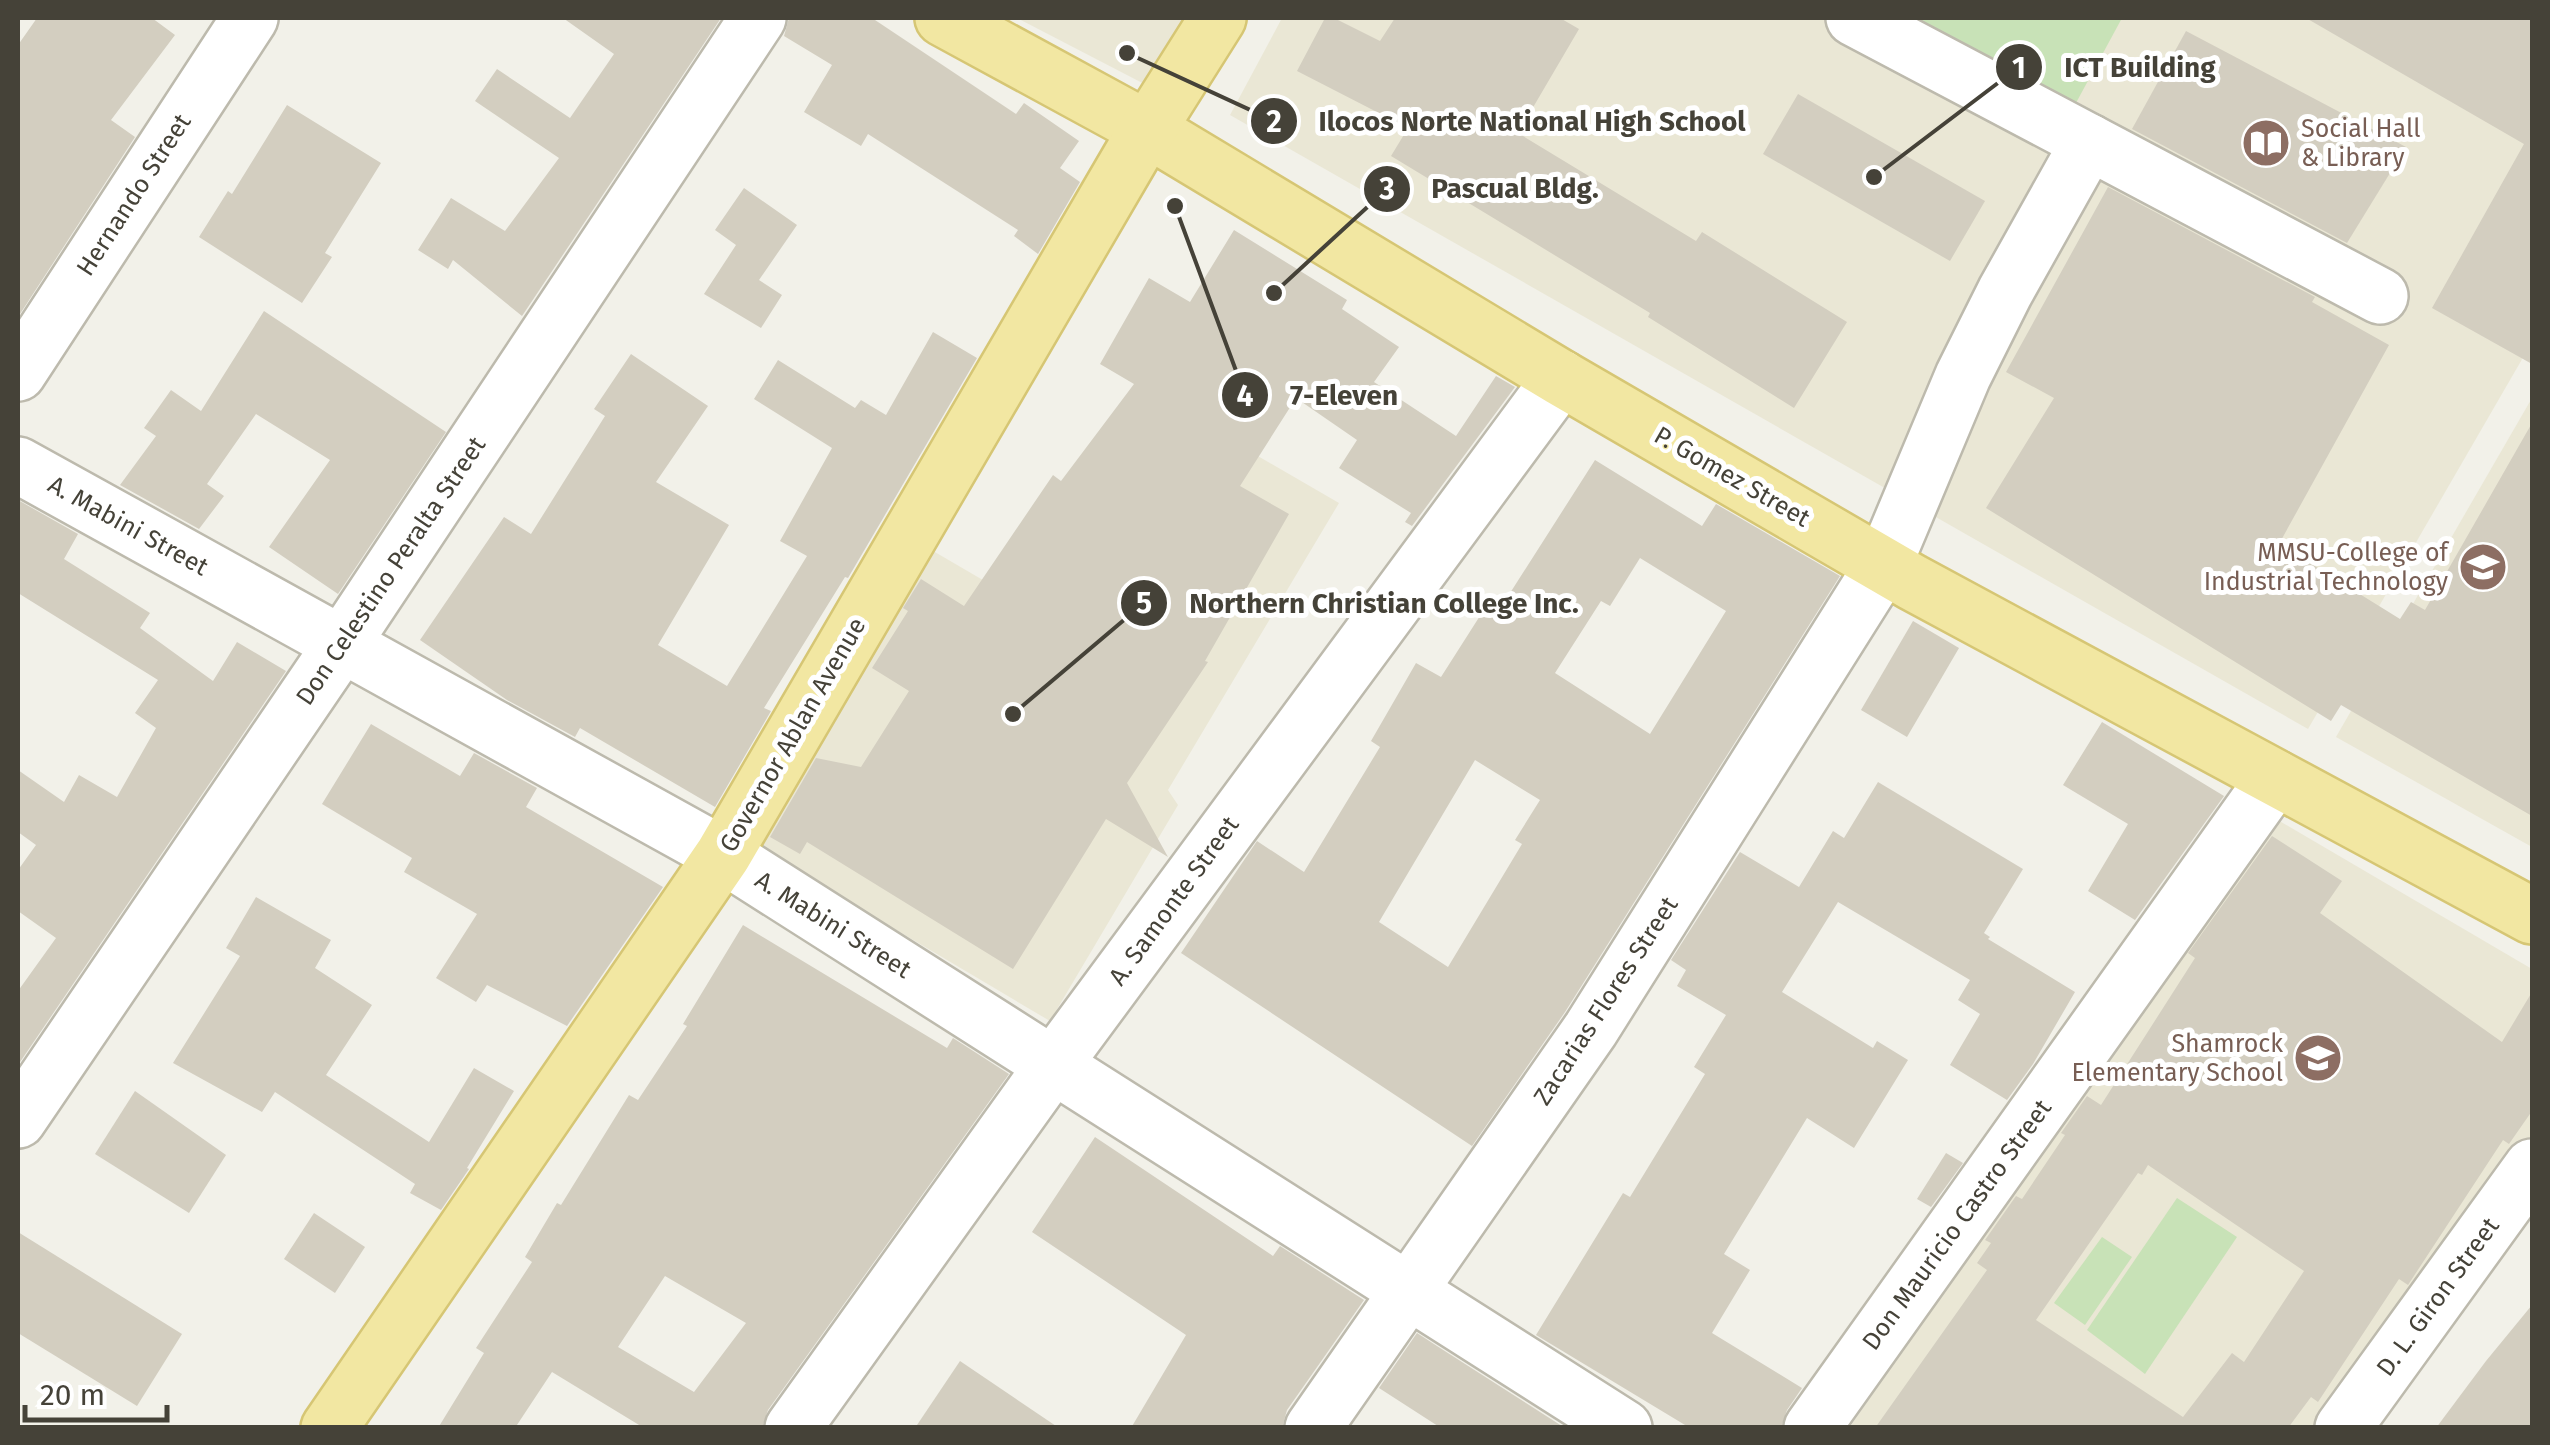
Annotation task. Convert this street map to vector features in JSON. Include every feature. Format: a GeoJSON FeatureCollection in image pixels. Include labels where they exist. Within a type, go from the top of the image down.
{"type":"FeatureCollection","features":[{"type":"Feature","properties":{"kind":"main road","name":"P. Gomez Street"},"geometry":{"type":"LineString","coordinates":[[943,18],[1147,129],[1561,378],[1884,564],[2532,916]]}},
{"type":"Feature","properties":{"kind":"main road","name":"Governor Ablan Avenue"},"geometry":{"type":"LineString","coordinates":[[329,1428],[723,855],[1147,129],[1218,18]]}},
{"type":"Feature","properties":{"kind":"street","name":"Hernando Street"},"geometry":{"type":"LineString","coordinates":[[18,373],[250,18]]}},
{"type":"Feature","properties":{"kind":"street","name":"Don Celestino Peralta Street"},"geometry":{"type":"LineString","coordinates":[[18,1120],[342,644],[758,18]]}},
{"type":"Feature","properties":{"kind":"street"},"geometry":{"type":"LineString","coordinates":[[1854,18],[2380,296]]}},
{"type":"Feature","properties":{"kind":"street","name":"Zacarias Flores Street"},"geometry":{"type":"LineString","coordinates":[[1313,1428],[1591,1029],[1884,564],[1964,376],[2005,292],[2090,142]]}},
{"type":"Feature","properties":{"kind":"street","name":"A. Samonte Street"},"geometry":{"type":"LineString","coordinates":[[793,1428],[1054,1064],[1561,378]]}},
{"type":"Feature","properties":{"kind":"street","name":"A. Mabini Street"},"geometry":{"type":"LineString","coordinates":[[18,465],[723,855],[1624,1428]]}},
{"type":"Feature","properties":{"kind":"street","name":"Don Mauricio Castro Street"},"geometry":{"type":"LineString","coordinates":[[1812,1428],[2275,778]]}},
{"type":"Feature","properties":{"kind":"street","name":"D. L. Giron Street"},"geometry":{"type":"LineString","coordinates":[[2343,1428],[2532,1167]]}},
{"type":"Feature","properties":{"kind":"shaded area"},"geometry":{"type":"Polygon","coordinates":[[[1017,18],[1188,18],[1152,88],[1017,18]]]}},
{"type":"Feature","properties":{"kind":"shaded area"},"geometry":{"type":"Polygon","coordinates":[[[1282,18],[2532,18],[2532,342],[2308,729],[1230,115],[1282,18]]]}},
{"type":"Feature","properties":{"kind":"shaded area","name":"MMSU-College of Industrial Technology"},"geometry":{"type":"Polygon","coordinates":[[[2532,398],[2532,847],[2336,737],[2532,398]]]}},
{"type":"Feature","properties":{"kind":"shaded area"},"geometry":{"type":"Polygon","coordinates":[[[1208,427],[1339,503],[1168,790],[1178,805],[1050,1021],[739,837],[916,541],[1082,638],[1208,427]]]}},
{"type":"Feature","properties":{"kind":"shaded area","name":"Shamrock Elementary School"},"geometry":{"type":"Polygon","coordinates":[[[2271,816],[2532,969],[2532,1147],[2322,1427],[1849,1428],[2271,816]]]}},
{"type":"Feature","properties":{"kind":"green space"},"geometry":{"type":"Polygon","coordinates":[[[1878,18],[2122,18],[2070,114],[1878,18]]]}},
{"type":"Feature","properties":{"kind":"green space"},"geometry":{"type":"Polygon","coordinates":[[[2177,1198],[2237,1237],[2145,1374],[2087,1330],[2177,1198]]]}},
{"type":"Feature","properties":{"kind":"green space"},"geometry":{"type":"Polygon","coordinates":[[[2102,1237],[2132,1257],[2085,1325],[2054,1303],[2102,1237]]]}},
{"type":"Feature","properties":{"kind":"building"},"geometry":{"type":"Polygon","coordinates":[[[37,18],[152,18],[175,35],[111,120],[135,137],[18,317],[18,45],[37,18]]]}},
{"type":"Feature","properties":{"kind":"building"},"geometry":{"type":"Polygon","coordinates":[[[563,18],[721,18],[522,316],[453,260],[448,269],[418,250],[451,198],[505,231],[559,158],[475,101],[497,69],[570,118],[614,54],[563,18]]]}},
{"type":"Feature","properties":{"kind":"building"},"geometry":{"type":"Polygon","coordinates":[[[789,18],[872,18],[1016,114],[1024,103],[1079,141],[1060,168],[1080,182],[1038,254],[1014,236],[1018,230],[868,134],[861,146],[804,112],[832,65],[784,36],[789,18]]]}},
{"type":"Feature","properties":{"kind":"building"},"geometry":{"type":"Polygon","coordinates":[[[1325,18],[1334,18],[1380,41],[1395,18],[1560,18],[1579,29],[1518,133],[1696,241],[1702,232],[1847,322],[1794,408],[1648,317],[1650,313],[1391,156],[1408,128],[1297,71],[1325,18]]]}},
{"type":"Feature","properties":{"kind":"building"},"geometry":{"type":"Polygon","coordinates":[[[2306,18],[2532,18],[2532,364],[2432,308],[2524,144],[2306,18]]]}},
{"type":"Feature","properties":{"kind":"building","name":"Social Hall & Library"},"geometry":{"type":"Polygon","coordinates":[[[2186,31],[2406,147],[2347,243],[2132,129],[2186,31]]]}},
{"type":"Feature","properties":{"kind":"building"},"geometry":{"type":"Polygon","coordinates":[[[1798,94],[1985,201],[1950,261],[1763,154],[1798,94]]]}},
{"type":"Feature","properties":{"kind":"building"},"geometry":{"type":"Polygon","coordinates":[[[287,105],[381,163],[325,253],[332,257],[302,303],[199,237],[228,191],[232,194],[287,105]]]}},
{"type":"Feature","properties":{"kind":"building"},"geometry":{"type":"Polygon","coordinates":[[[2108,187],[2315,297],[2312,302],[2389,345],[2279,544],[2400,619],[2411,602],[2425,610],[2532,423],[2532,816],[2341,705],[2331,721],[1986,508],[2054,398],[2006,372],[2108,187]]]}},
{"type":"Feature","properties":{"kind":"building"},"geometry":{"type":"Polygon","coordinates":[[[744,188],[797,225],[759,280],[782,295],[761,328],[704,294],[736,245],[715,230],[744,188]]]}},
{"type":"Feature","properties":{"kind":"building"},"geometry":{"type":"Polygon","coordinates":[[[1234,230],[1347,300],[1342,309],[1399,347],[1374,382],[1456,436],[1496,376],[1515,387],[1412,526],[1405,522],[1411,513],[1339,468],[1357,440],[1296,398],[1240,486],[1289,514],[1205,661],[1208,662],[1127,783],[1168,857],[1106,819],[1013,969],[807,842],[800,854],[770,837],[816,758],[861,767],[909,691],[872,668],[908,611],[903,608],[921,579],[964,606],[1053,475],[1061,481],[1134,384],[1100,364],[1149,278],[1190,302],[1234,230]]]}},
{"type":"Feature","properties":{"kind":"building"},"geometry":{"type":"Polygon","coordinates":[[[264,311],[446,432],[338,594],[269,547],[330,460],[256,414],[207,484],[224,496],[199,529],[120,485],[156,436],[144,428],[171,390],[201,411],[264,311]]]}},
{"type":"Feature","properties":{"kind":"building"},"geometry":{"type":"Polygon","coordinates":[[[933,332],[977,358],[848,578],[845,577],[764,708],[771,711],[715,807],[580,728],[575,737],[507,700],[420,640],[504,517],[531,534],[605,416],[594,409],[631,354],[708,406],[656,482],[729,525],[658,645],[727,686],[807,556],[780,541],[832,448],[754,399],[778,360],[855,408],[861,400],[886,415],[933,332]]]}},
{"type":"Feature","properties":{"kind":"building"},"geometry":{"type":"Polygon","coordinates":[[[1595,460],[1702,526],[1716,504],[1840,576],[1565,1012],[1472,1146],[1181,953],[1257,841],[1304,872],[1380,747],[1371,741],[1416,663],[1441,677],[1485,608],[1496,615],[1595,460]],[[1640,558],[1610,606],[1601,601],[1555,673],[1650,734],[1726,611],[1640,558]],[[1475,760],[1379,922],[1448,967],[1522,844],[1515,840],[1540,800],[1475,760]]]}},
{"type":"Feature","properties":{"kind":"building"},"geometry":{"type":"Polygon","coordinates":[[[18,500],[78,534],[64,559],[150,613],[140,628],[213,681],[237,642],[286,671],[18,1065],[18,991],[56,938],[18,911],[18,870],[36,845],[18,832],[18,770],[64,802],[79,775],[117,797],[156,728],[135,713],[158,680],[18,593],[18,500]]]}},
{"type":"Feature","properties":{"kind":"building"},"geometry":{"type":"Polygon","coordinates":[[[1913,621],[1959,648],[1907,737],[1861,710],[1913,621]]]}},
{"type":"Feature","properties":{"kind":"building"},"geometry":{"type":"Polygon","coordinates":[[[2102,722],[2224,796],[2135,920],[2088,891],[2128,824],[2063,785],[2102,722]]]}},
{"type":"Feature","properties":{"kind":"building"},"geometry":{"type":"Polygon","coordinates":[[[371,724],[460,776],[474,753],[537,788],[526,807],[663,887],[567,1026],[487,985],[476,1002],[436,978],[477,914],[404,872],[412,858],[322,804],[371,724]]]}},
{"type":"Feature","properties":{"kind":"building"},"geometry":{"type":"Polygon","coordinates":[[[1878,782],[2023,869],[1984,933],[2075,992],[2007,1100],[1950,1065],[1980,1014],[1958,1000],[1970,980],[1838,902],[1782,992],[1873,1048],[1877,1041],[1908,1060],[1854,1148],[1807,1118],[1724,1254],[1750,1270],[1712,1333],[1802,1388],[1787,1410],[1781,1428],[1690,1428],[1536,1335],[1623,1193],[1630,1197],[1705,1074],[1694,1067],[1726,1015],[1677,986],[1686,970],[1671,960],[1740,852],[1799,887],[1833,831],[1844,838],[1878,782]]]}},
{"type":"Feature","properties":{"kind":"building","name":"Shamrock Elementary School"},"geometry":{"type":"Polygon","coordinates":[[[2272,836],[2342,881],[2320,913],[2502,1042],[2532,992],[2532,1111],[2509,1144],[2503,1140],[2408,1285],[2399,1279],[2318,1402],[2311,1397],[2288,1428],[1875,1428],[1987,1270],[1977,1263],[1991,1243],[1985,1240],[2016,1196],[2022,1199],[2087,1096],[2101,1105],[2195,958],[2188,953],[2272,836]],[[2148,1165],[2142,1175],[2138,1173],[2036,1320],[2183,1417],[2232,1353],[2244,1362],[2304,1271],[2148,1165]]]}},
{"type":"Feature","properties":{"kind":"building"},"geometry":{"type":"Polygon","coordinates":[[[256,897],[331,940],[315,968],[372,1005],[326,1075],[429,1142],[474,1068],[514,1091],[441,1210],[410,1193],[415,1184],[275,1092],[262,1112],[173,1063],[240,956],[226,948],[256,897]]]}},
{"type":"Feature","properties":{"kind":"building"},"geometry":{"type":"Polygon","coordinates":[[[743,925],[947,1048],[953,1038],[1009,1074],[768,1410],[762,1428],[644,1428],[552,1372],[515,1428],[438,1428],[484,1353],[476,1348],[532,1262],[525,1257],[557,1203],[561,1205],[629,1095],[638,1100],[687,1026],[683,1024],[743,925]],[[665,1276],[618,1347],[694,1392],[746,1323],[665,1276]]]}},
{"type":"Feature","properties":{"kind":"building"},"geometry":{"type":"Polygon","coordinates":[[[135,1091],[226,1155],[189,1213],[95,1154],[135,1091]]]}},
{"type":"Feature","properties":{"kind":"building"},"geometry":{"type":"Polygon","coordinates":[[[1095,1137],[1273,1256],[1280,1246],[1364,1300],[1287,1410],[1282,1428],[1131,1428],[1186,1335],[1032,1232],[1095,1137]]]}},
{"type":"Feature","properties":{"kind":"building"},"geometry":{"type":"Polygon","coordinates":[[[1946,1153],[1963,1163],[1931,1207],[1917,1199],[1946,1153]]]}},
{"type":"Feature","properties":{"kind":"building"},"geometry":{"type":"Polygon","coordinates":[[[314,1213],[365,1247],[335,1293],[284,1259],[314,1213]]]}},
{"type":"Feature","properties":{"kind":"building"},"geometry":{"type":"Polygon","coordinates":[[[18,1232],[182,1334],[137,1406],[18,1333],[18,1232]]]}},
{"type":"Feature","properties":{"kind":"building"},"geometry":{"type":"Polygon","coordinates":[[[2532,1305],[2532,1428],[2436,1428],[2486,1361],[2532,1305]]]}},
{"type":"Feature","properties":{"kind":"building"},"geometry":{"type":"Polygon","coordinates":[[[1417,1333],[1565,1428],[1441,1428],[1379,1388],[1417,1333]]]}},
{"type":"Feature","properties":{"kind":"building"},"geometry":{"type":"Polygon","coordinates":[[[960,1361],[1059,1428],[915,1428],[960,1361]]]}},
{"type":"Feature","properties":{"kind":"place","name":"Ilocos Norte National High School"},"geometry":{"type":"Point","coordinates":[1127,53]}},
{"type":"Feature","properties":{"kind":"place","name":"Social Hall & Library"},"geometry":{"type":"Point","coordinates":[2266,143]}},
{"type":"Feature","properties":{"kind":"place","name":"ICT Building"},"geometry":{"type":"Point","coordinates":[1874,177]}},
{"type":"Feature","properties":{"kind":"place","name":"7-Eleven"},"geometry":{"type":"Point","coordinates":[1175,206]}},
{"type":"Feature","properties":{"kind":"place","name":"Pascual Bldg."},"geometry":{"type":"Point","coordinates":[1274,293]}},
{"type":"Feature","properties":{"kind":"place","name":"MMSU-College of Industrial Technology"},"geometry":{"type":"Point","coordinates":[2483,567]}},
{"type":"Feature","properties":{"kind":"place","name":"Northern Christian College Inc."},"geometry":{"type":"Point","coordinates":[1013,714]}},
{"type":"Feature","properties":{"kind":"place","name":"Shamrock Elementary School"},"geometry":{"type":"Point","coordinates":[2318,1058]}}]}
